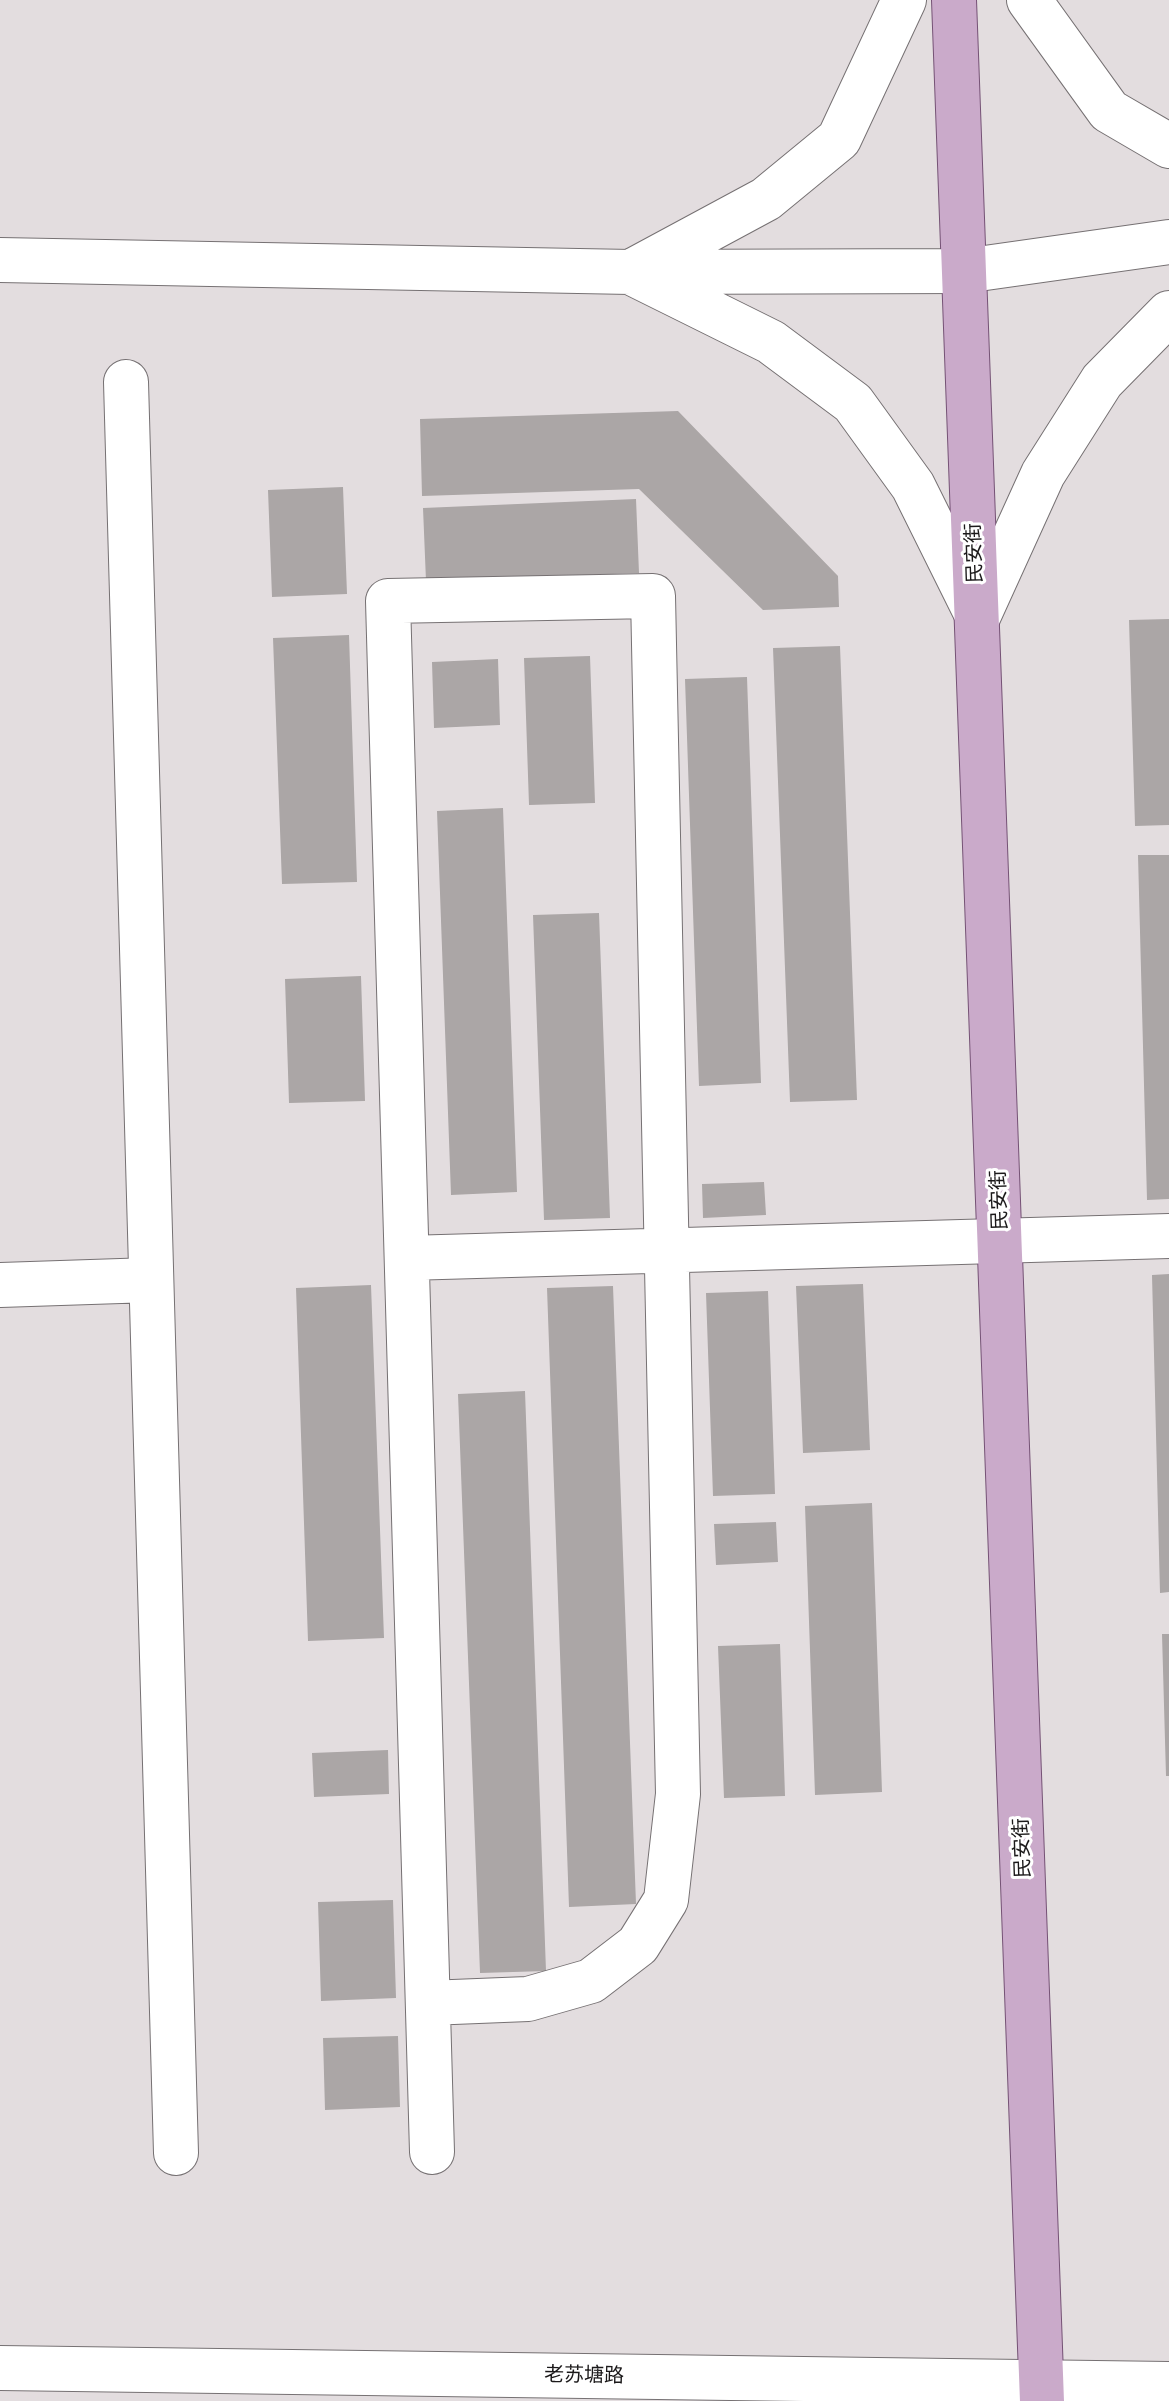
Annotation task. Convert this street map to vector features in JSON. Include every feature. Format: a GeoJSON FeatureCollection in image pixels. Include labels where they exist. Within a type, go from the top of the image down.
{"type":"FeatureCollection","features":[{"type":"Feature","properties":{"kind":"main road","name":"民安街"},"geometry":{"type":"LineString","coordinates":[[954,0],[1042,2392]]}},
{"type":"Feature","properties":{"kind":"street"},"geometry":{"type":"LineString","coordinates":[[631,272],[766,199],[839,139],[904,0]]}},
{"type":"Feature","properties":{"kind":"street"},"geometry":{"type":"LineString","coordinates":[[1029,0],[1109,111],[1169,146]]}},
{"type":"Feature","properties":{"kind":"street"},"geometry":{"type":"LineString","coordinates":[[0,260],[631,272],[964,271],[1169,242]]}},
{"type":"Feature","properties":{"kind":"street"},"geometry":{"type":"LineString","coordinates":[[631,272],[771,342],[853,403],[913,486],[978,617]]}},
{"type":"Feature","properties":{"kind":"street"},"geometry":{"type":"LineString","coordinates":[[978,617],[1043,474],[1093,394],[1169,313]]}},
{"type":"Feature","properties":{"kind":"street"},"geometry":{"type":"LineString","coordinates":[[126,382],[176,2153]]}},
{"type":"Feature","properties":{"kind":"street"},"geometry":{"type":"LineString","coordinates":[[428,2003],[528,1999],[591,1981],[638,1945],[666,1900],[678,1794],[653,596],[388,601],[432,2152]]}},
{"type":"Feature","properties":{"kind":"street"},"geometry":{"type":"LineString","coordinates":[[407,1258],[1169,1236]]}},
{"type":"Feature","properties":{"kind":"street"},"geometry":{"type":"LineString","coordinates":[[0,1285],[151,1280]]}},
{"type":"Feature","properties":{"kind":"street","name":"老苏塘路"},"geometry":{"type":"LineString","coordinates":[[0,2368],[1042,2392],[1169,2384]]}},
{"type":"Feature","properties":{"kind":"building"},"geometry":{"type":"Polygon","coordinates":[[[678,411],[838,576],[839,607],[763,610],[639,489],[422,496],[420,419],[678,411]]]}},
{"type":"Feature","properties":{"kind":"building"},"geometry":{"type":"Polygon","coordinates":[[[343,487],[347,594],[272,597],[268,490],[343,487]]]}},
{"type":"Feature","properties":{"kind":"building"},"geometry":{"type":"Polygon","coordinates":[[[636,499],[639,573],[426,581],[423,508],[636,499]]]}},
{"type":"Feature","properties":{"kind":"building"},"geometry":{"type":"Polygon","coordinates":[[[1169,619],[1169,825],[1135,826],[1129,620],[1169,619]]]}},
{"type":"Feature","properties":{"kind":"building"},"geometry":{"type":"Polygon","coordinates":[[[349,635],[357,882],[282,884],[273,638],[349,635]]]}},
{"type":"Feature","properties":{"kind":"building"},"geometry":{"type":"Polygon","coordinates":[[[840,646],[857,1100],[790,1102],[773,648],[840,646]]]}},
{"type":"Feature","properties":{"kind":"building"},"geometry":{"type":"Polygon","coordinates":[[[590,656],[595,803],[529,805],[524,658],[590,656]]]}},
{"type":"Feature","properties":{"kind":"building"},"geometry":{"type":"Polygon","coordinates":[[[498,659],[500,725],[434,728],[432,662],[498,659]]]}},
{"type":"Feature","properties":{"kind":"building"},"geometry":{"type":"Polygon","coordinates":[[[747,677],[761,1083],[699,1086],[685,679],[747,677]]]}},
{"type":"Feature","properties":{"kind":"building"},"geometry":{"type":"Polygon","coordinates":[[[503,808],[517,1192],[451,1195],[437,811],[503,808]]]}},
{"type":"Feature","properties":{"kind":"building"},"geometry":{"type":"Polygon","coordinates":[[[1138,855],[1169,855],[1169,1199],[1147,1200],[1138,855]]]}},
{"type":"Feature","properties":{"kind":"building"},"geometry":{"type":"Polygon","coordinates":[[[599,913],[610,1218],[544,1220],[533,915],[599,913]]]}},
{"type":"Feature","properties":{"kind":"building"},"geometry":{"type":"Polygon","coordinates":[[[361,976],[365,1101],[289,1103],[285,979],[361,976]]]}},
{"type":"Feature","properties":{"kind":"building"},"geometry":{"type":"Polygon","coordinates":[[[764,1182],[766,1215],[703,1218],[702,1184],[764,1182]]]}},
{"type":"Feature","properties":{"kind":"building"},"geometry":{"type":"Polygon","coordinates":[[[1169,1274],[1169,1592],[1160,1593],[1152,1275],[1169,1274]]]}},
{"type":"Feature","properties":{"kind":"building"},"geometry":{"type":"Polygon","coordinates":[[[863,1284],[870,1450],[803,1453],[796,1286],[863,1284]]]}},
{"type":"Feature","properties":{"kind":"building"},"geometry":{"type":"Polygon","coordinates":[[[371,1285],[384,1638],[308,1641],[296,1288],[371,1285]]]}},
{"type":"Feature","properties":{"kind":"building"},"geometry":{"type":"Polygon","coordinates":[[[613,1286],[636,1904],[569,1907],[547,1288],[613,1286]]]}},
{"type":"Feature","properties":{"kind":"building"},"geometry":{"type":"Polygon","coordinates":[[[768,1291],[775,1494],[713,1496],[706,1293],[768,1291]]]}},
{"type":"Feature","properties":{"kind":"building"},"geometry":{"type":"Polygon","coordinates":[[[525,1391],[546,1971],[480,1973],[458,1394],[525,1391]]]}},
{"type":"Feature","properties":{"kind":"building"},"geometry":{"type":"Polygon","coordinates":[[[872,1503],[882,1792],[815,1795],[805,1506],[872,1503]]]}},
{"type":"Feature","properties":{"kind":"building"},"geometry":{"type":"Polygon","coordinates":[[[776,1522],[778,1562],[716,1565],[714,1524],[776,1522]]]}},
{"type":"Feature","properties":{"kind":"building"},"geometry":{"type":"Polygon","coordinates":[[[1162,1634],[1169,1634],[1169,1776],[1166,1776],[1162,1634]]]}},
{"type":"Feature","properties":{"kind":"building"},"geometry":{"type":"Polygon","coordinates":[[[780,1644],[785,1796],[724,1798],[718,1646],[780,1644]]]}},
{"type":"Feature","properties":{"kind":"building"},"geometry":{"type":"Polygon","coordinates":[[[388,1750],[389,1794],[314,1797],[312,1753],[388,1750]]]}},
{"type":"Feature","properties":{"kind":"building"},"geometry":{"type":"Polygon","coordinates":[[[393,1900],[396,1998],[321,2001],[318,1902],[393,1900]]]}},
{"type":"Feature","properties":{"kind":"building"},"geometry":{"type":"Polygon","coordinates":[[[398,2036],[400,2107],[325,2110],[323,2038],[398,2036]]]}}]}
